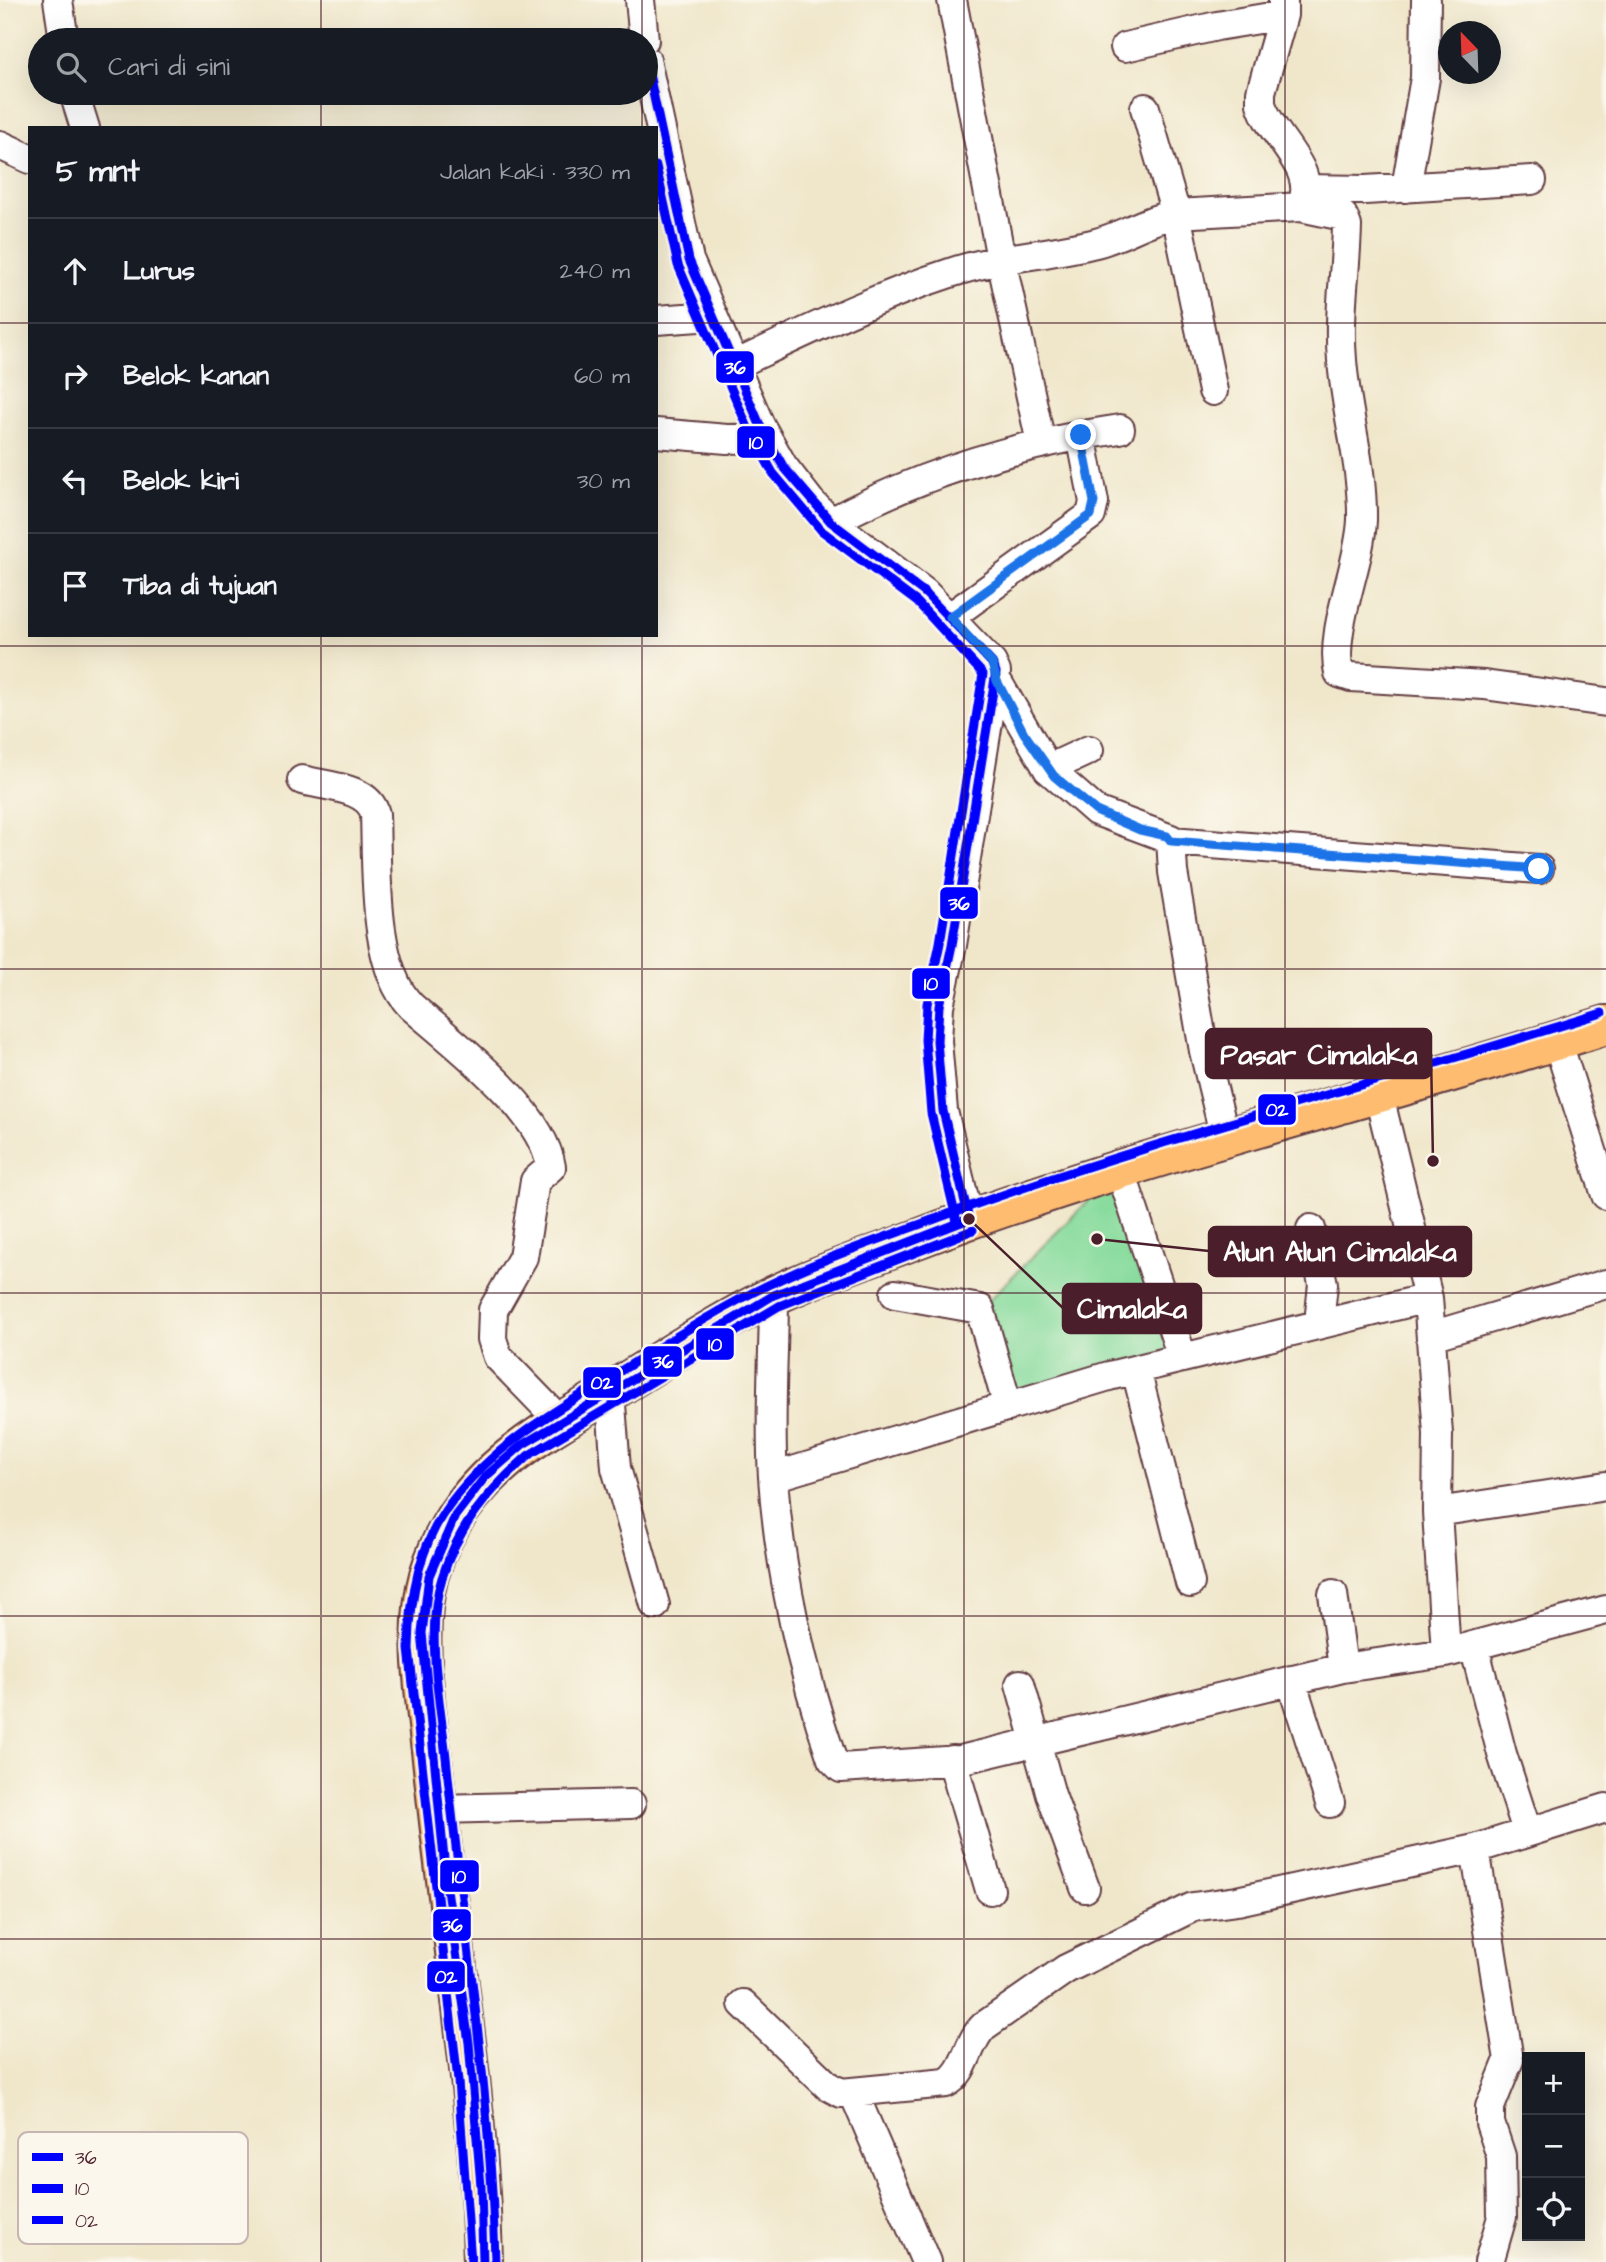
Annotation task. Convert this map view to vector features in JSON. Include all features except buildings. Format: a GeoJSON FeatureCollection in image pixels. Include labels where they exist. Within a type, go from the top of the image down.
{"type":"FeatureCollection","features":[{"type":"Feature","properties":{"kind":"highway"},"geometry":{"type":"LineString","coordinates":[[483,2262],[481,2186],[469,2043],[438,1809],[422,1633],[429,1576],[455,1516],[485,1477],[523,1445],[774,1295],[970,1219],[1120,1170],[1606,1025]]}},
{"type":"Feature","properties":{"kind":"street"},"geometry":{"type":"LineString","coordinates":[[58,0],[62,28]]}},
{"type":"Feature","properties":{"kind":"street"},"geometry":{"type":"LineString","coordinates":[[640,0],[643,28]]}},
{"type":"Feature","properties":{"kind":"street"},"geometry":{"type":"LineString","coordinates":[[952,0],[1001,259],[1041,443]]}},
{"type":"Feature","properties":{"kind":"street"},"geometry":{"type":"LineString","coordinates":[[1406,188],[1424,78],[1426,0]]}},
{"type":"Feature","properties":{"kind":"street"},"geometry":{"type":"LineString","coordinates":[[1125,47],[1283,7],[1268,62],[1261,104],[1304,176],[1303,198]]}},
{"type":"Feature","properties":{"kind":"street"},"geometry":{"type":"LineString","coordinates":[[78,105],[84,126]]}},
{"type":"Feature","properties":{"kind":"street"},"geometry":{"type":"LineString","coordinates":[[656,105],[690,260],[768,438],[790,475],[831,522],[925,593],[992,663],[995,692],[953,945],[939,1006],[936,1041],[943,1111],[970,1219]]}},
{"type":"Feature","properties":{"kind":"street"},"geometry":{"type":"LineString","coordinates":[[1145,108],[1176,214],[1213,391]]}},
{"type":"Feature","properties":{"kind":"street"},"geometry":{"type":"LineString","coordinates":[[0,145],[28,158]]}},
{"type":"Feature","properties":{"kind":"street"},"geometry":{"type":"LineString","coordinates":[[735,365],[816,327],[950,273],[1001,259],[1095,243],[1146,221],[1176,214],[1406,188],[1532,180]]}},
{"type":"Feature","properties":{"kind":"street"},"geometry":{"type":"LineString","coordinates":[[1303,198],[1343,216],[1348,226],[1341,312],[1342,360],[1357,454],[1362,524],[1356,566],[1338,640],[1339,673],[1351,677],[1484,685],[1606,702]]}},
{"type":"Feature","properties":{"kind":"street"},"geometry":{"type":"LineString","coordinates":[[658,301],[710,308]]}},
{"type":"Feature","properties":{"kind":"street"},"geometry":{"type":"LineString","coordinates":[[658,320],[710,308]]}},
{"type":"Feature","properties":{"kind":"street"},"geometry":{"type":"LineString","coordinates":[[831,522],[885,493],[990,456],[1041,443],[1120,429]]}},
{"type":"Feature","properties":{"kind":"street"},"geometry":{"type":"LineString","coordinates":[[658,433],[727,439],[768,438]]}},
{"type":"Feature","properties":{"kind":"street"},"geometry":{"type":"LineString","coordinates":[[950,617],[1091,515],[1094,502],[1081,435]]}},
{"type":"Feature","properties":{"kind":"street"},"geometry":{"type":"LineString","coordinates":[[995,692],[1048,769],[1096,811],[1140,830],[1167,836],[1171,846],[1212,1093],[1225,1138]]}},
{"type":"Feature","properties":{"kind":"street"},"geometry":{"type":"LineString","coordinates":[[1048,769],[1089,750]]}},
{"type":"Feature","properties":{"kind":"street"},"geometry":{"type":"LineString","coordinates":[[302,780],[362,795],[371,802],[375,814],[381,934],[400,991],[411,1006],[506,1092],[547,1149],[551,1168],[536,1181],[523,1257],[492,1310],[492,1339],[498,1357],[561,1422]]}},
{"type":"Feature","properties":{"kind":"street"},"geometry":{"type":"LineString","coordinates":[[1171,846],[1539,869]]}},
{"type":"Feature","properties":{"kind":"street"},"geometry":{"type":"LineString","coordinates":[[1557,1040],[1606,1195]]}},
{"type":"Feature","properties":{"kind":"street"},"geometry":{"type":"LineString","coordinates":[[1378,1092],[1428,1298],[1438,1434],[1437,1512],[1446,1653]]}},
{"type":"Feature","properties":{"kind":"street"},"geometry":{"type":"LineString","coordinates":[[1120,1170],[1182,1357]]}},
{"type":"Feature","properties":{"kind":"street"},"geometry":{"type":"LineString","coordinates":[[1311,1229],[1323,1284],[1319,1323]]}},
{"type":"Feature","properties":{"kind":"street"},"geometry":{"type":"LineString","coordinates":[[1431,1336],[1606,1284]]}},
{"type":"Feature","properties":{"kind":"street"},"geometry":{"type":"LineString","coordinates":[[895,1294],[980,1309],[1008,1407]]}},
{"type":"Feature","properties":{"kind":"street"},"geometry":{"type":"LineString","coordinates":[[774,1295],[773,1477],[792,1609],[805,1668],[832,1759],[841,1768],[850,1770],[952,1760],[1343,1668],[1446,1653],[1606,1610]]}},
{"type":"Feature","properties":{"kind":"street"},"geometry":{"type":"LineString","coordinates":[[773,1477],[1182,1357],[1428,1298]]}},
{"type":"Feature","properties":{"kind":"street"},"geometry":{"type":"LineString","coordinates":[[1136,1370],[1190,1583]]}},
{"type":"Feature","properties":{"kind":"street"},"geometry":{"type":"LineString","coordinates":[[610,1392],[616,1468],[655,1605]]}},
{"type":"Feature","properties":{"kind":"street"},"geometry":{"type":"LineString","coordinates":[[1437,1512],[1606,1486]]}},
{"type":"Feature","properties":{"kind":"street"},"geometry":{"type":"LineString","coordinates":[[1334,1594],[1343,1668]]}},
{"type":"Feature","properties":{"kind":"street"},"geometry":{"type":"LineString","coordinates":[[1474,1646],[1502,1754],[1527,1831]]}},
{"type":"Feature","properties":{"kind":"street"},"geometry":{"type":"LineString","coordinates":[[1291,1680],[1330,1803]]}},
{"type":"Feature","properties":{"kind":"street"},"geometry":{"type":"LineString","coordinates":[[1020,1684],[1051,1795],[1086,1888]]}},
{"type":"Feature","properties":{"kind":"street"},"geometry":{"type":"LineString","coordinates":[[952,1760],[990,1890]]}},
{"type":"Feature","properties":{"kind":"street"},"geometry":{"type":"LineString","coordinates":[[438,1809],[631,1804]]}},
{"type":"Feature","properties":{"kind":"street"},"geometry":{"type":"LineString","coordinates":[[743,2004],[828,2086],[841,2093],[939,2085],[952,2080],[974,2037],[984,2026],[1066,1969],[1181,1912],[1475,1849],[1606,1808]]}},
{"type":"Feature","properties":{"kind":"street"},"geometry":{"type":"LineString","coordinates":[[1475,1849],[1509,2060],[1490,2107],[1490,2123],[1501,2156],[1502,2217],[1489,2262]]}},
{"type":"Feature","properties":{"kind":"street"},"geometry":{"type":"LineString","coordinates":[[853,2094],[926,2262]]}},
{"type":"Feature","properties":{"kind":"green space"},"geometry":{"type":"Polygon","coordinates":[[[1120,1169],[1182,1357],[1008,1407],[980,1309],[1120,1169]]]}},
{"type":"Feature","properties":{"kind":"transit line","name":"36"},"geometry":{"type":"LineString","coordinates":[[656,105],[689,260],[760,425],[783,466],[831,522],[925,593],[992,663],[996,672],[952,945],[939,1006],[937,1041],[943,1111],[969,1219]]}},
{"type":"Feature","properties":{"kind":"transit line","name":"10"},"geometry":{"type":"LineString","coordinates":[[658,175],[678,265],[749,430],[773,473],[822,531],[917,602],[983,674],[940,943],[927,1004],[925,1040],[931,1113],[957,1222]]}},
{"type":"Feature","properties":{"kind":"transit line","name":"02"},"geometry":{"type":"LineString","coordinates":[[471,2262],[458,2081],[409,1649],[414,1590],[424,1553],[441,1518],[469,1481],[506,1446],[570,1402],[728,1306],[814,1265],[954,1212],[1115,1158],[1602,1013]]}},
{"type":"Feature","properties":{"kind":"transit line","name":"36"},"geometry":{"type":"LineString","coordinates":[[483,2262],[481,2186],[469,2043],[447,1889],[422,1633],[429,1576],[455,1516],[485,1477],[522,1445],[774,1295],[969,1219]]}},
{"type":"Feature","properties":{"kind":"transit line","name":"10"},"geometry":{"type":"LineString","coordinates":[[495,2262],[483,2075],[434,1647],[437,1599],[449,1559],[476,1510],[529,1455],[779,1306],[973,1230]]}},
{"type":"Feature","properties":{"kind":"place","name":"Pasar Cimalaka"},"geometry":{"type":"Point","coordinates":[1433,1161]}},
{"type":"Feature","properties":{"kind":"place","name":"Cimalaka"},"geometry":{"type":"Point","coordinates":[969,1219]}},
{"type":"Feature","properties":{"kind":"place","name":"Alun Alun Cimalaka"},"geometry":{"type":"Point","coordinates":[1097,1239]}},
{"type":"Feature","properties":{"kind":"route"},"geometry":{"type":"LineString","coordinates":[[1081,435],[1094,502],[1091,515],[1054,539],[950,617],[992,663],[997,681],[1024,733],[1054,776],[1096,811],[1140,830],[1167,836],[1171,841],[1539,869]]}}]}
